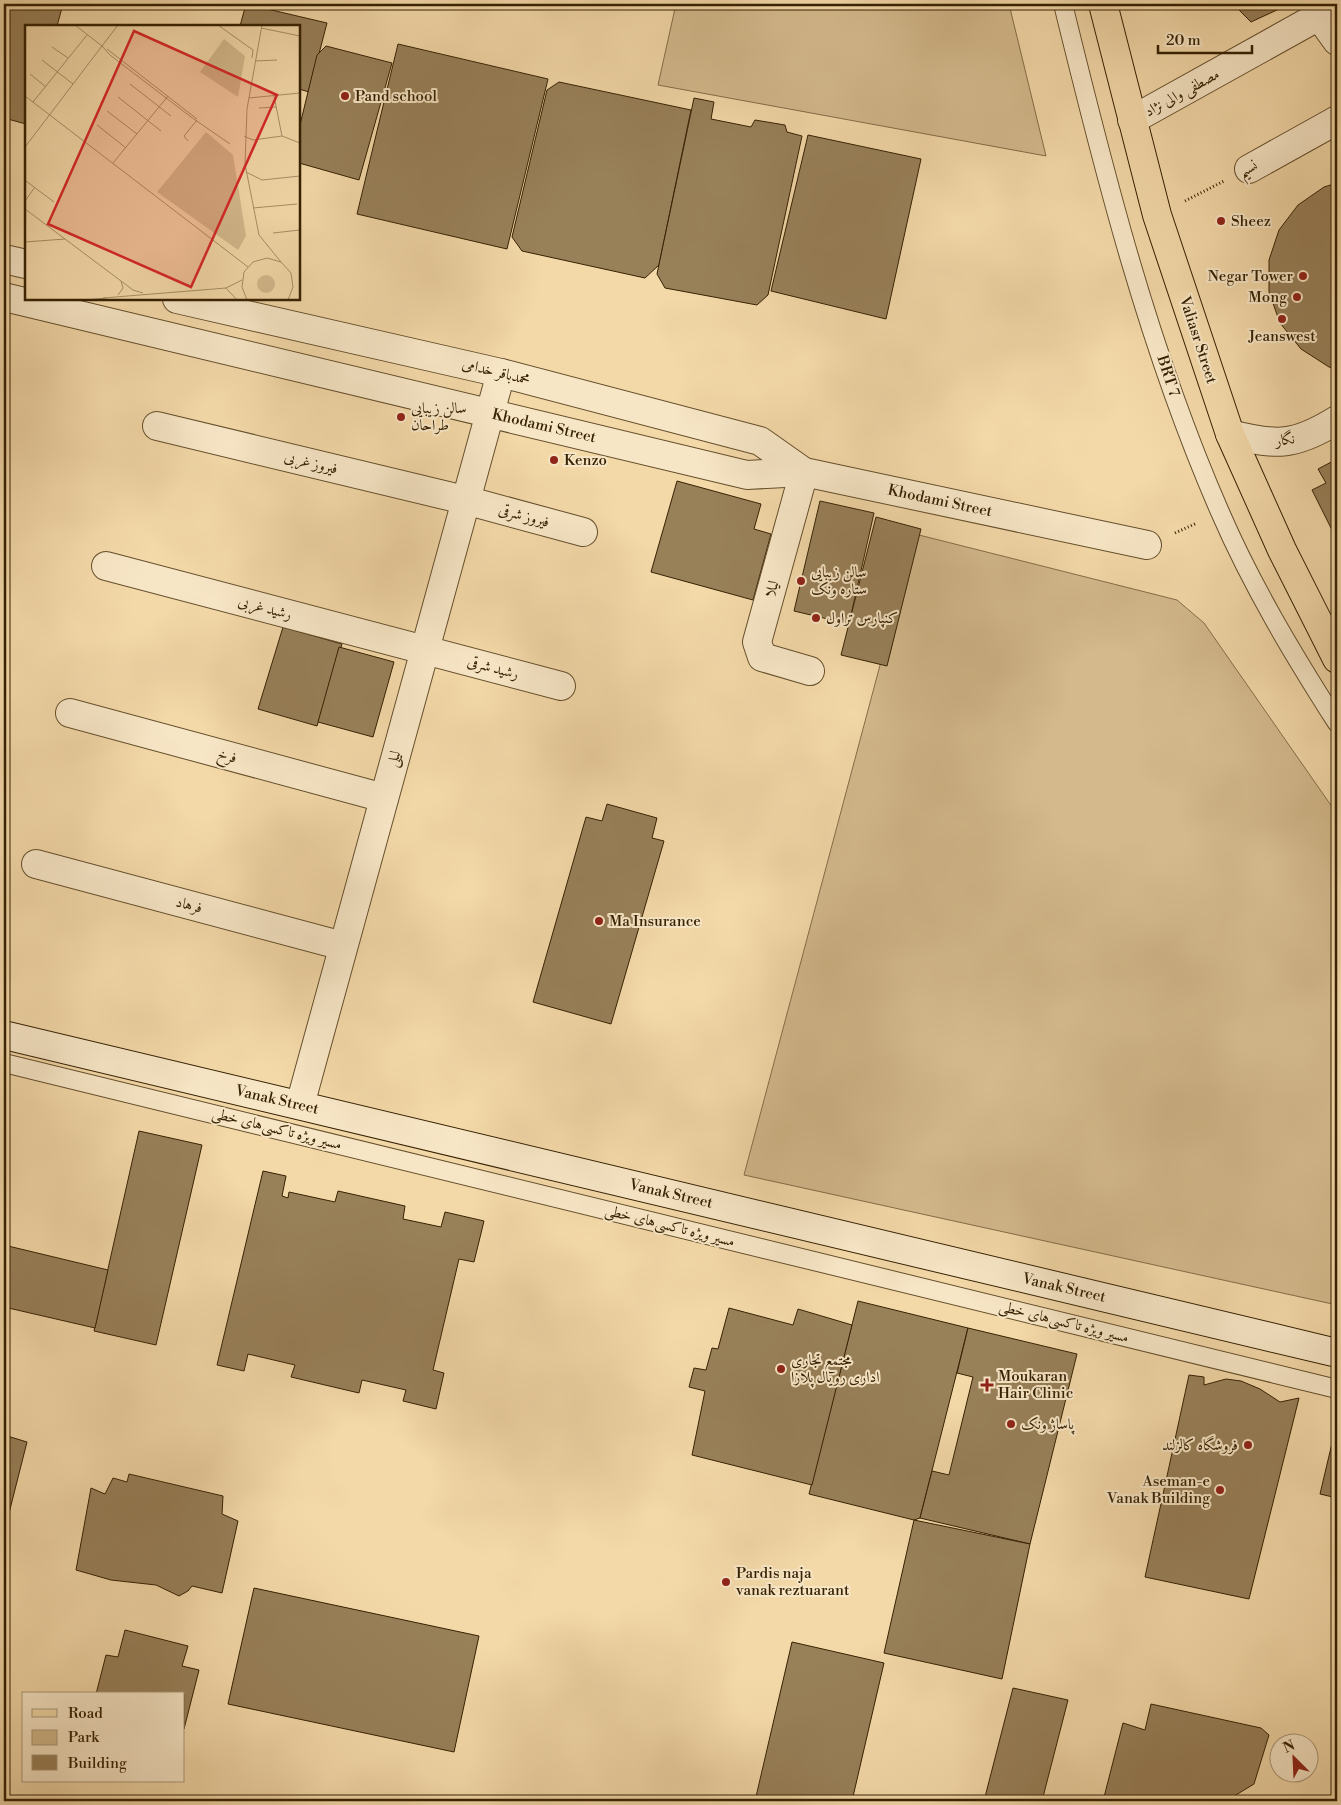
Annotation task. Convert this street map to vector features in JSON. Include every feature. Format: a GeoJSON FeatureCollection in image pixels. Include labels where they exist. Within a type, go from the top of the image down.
{"type":"FeatureCollection","features":[{"type":"Feature","properties":{"kind":"main road","name":"Valiasr Street"},"geometry":{"type":"LineString","coordinates":[[1103,4],[1157,215],[1230,434],[1282,550],[1337,659]]}},
{"type":"Feature","properties":{"kind":"street","name":"مصطفی والی نژاد"},"geometry":{"type":"LineString","coordinates":[[1132,120],[1328,11]]}},
{"type":"Feature","properties":{"kind":"street"},"geometry":{"type":"LineString","coordinates":[[1328,11],[1337,41]]}},
{"type":"Feature","properties":{"kind":"street","name":"نسیم"},"geometry":{"type":"LineString","coordinates":[[1249,168],[1337,120]]}},
{"type":"Feature","properties":{"kind":"street"},"geometry":{"type":"LineString","coordinates":[[4,259],[25,264]]}},
{"type":"Feature","properties":{"kind":"street","name":"Khodami Street"},"geometry":{"type":"LineString","coordinates":[[4,297],[747,475],[804,472],[1146,545]]}},
{"type":"Feature","properties":{"kind":"street","name":"محمدباقر خدامی"},"geometry":{"type":"LineString","coordinates":[[181,300],[501,373],[760,441],[804,472]]}},
{"type":"Feature","properties":{"kind":"street","name":"لیلی"},"geometry":{"type":"LineString","coordinates":[[300,1105],[501,373]]}},
{"type":"Feature","properties":{"kind":"street","name":"نگار"},"geometry":{"type":"LineString","coordinates":[[1230,434],[1275,443],[1313,435],[1337,420]]}},
{"type":"Feature","properties":{"kind":"street","name":"فیروز غربی"},"geometry":{"type":"LineString","coordinates":[[157,426],[466,500]]}},
{"type":"Feature","properties":{"kind":"street","name":"لیلا"},"geometry":{"type":"LineString","coordinates":[[804,472],[758,642],[758,651],[762,657],[810,671]]}},
{"type":"Feature","properties":{"kind":"street","name":"فیروز شرقی"},"geometry":{"type":"LineString","coordinates":[[466,500],[582,532]]}},
{"type":"Feature","properties":{"kind":"street","name":"رشید غربی"},"geometry":{"type":"LineString","coordinates":[[106,566],[424,650]]}},
{"type":"Feature","properties":{"kind":"street","name":"رشید شرقی"},"geometry":{"type":"LineString","coordinates":[[424,650],[561,686]]}},
{"type":"Feature","properties":{"kind":"street","name":"فرخ"},"geometry":{"type":"LineString","coordinates":[[70,713],[384,798]]}},
{"type":"Feature","properties":{"kind":"street","name":"فرهاد"},"geometry":{"type":"LineString","coordinates":[[36,864],[343,946]]}},
{"type":"Feature","properties":{"kind":"street","name":"Vanak Street"},"geometry":{"type":"LineString","coordinates":[[4,1035],[1337,1353]]}},
{"type":"Feature","properties":{"kind":"lane","name":"BRT 7"},"geometry":{"type":"LineString","coordinates":[[1063,4],[1097,141],[1134,272],[1179,409],[1220,513],[1280,631],[1337,723]]}},
{"type":"Feature","properties":{"kind":"lane","name":"مسیر ویژه تاکسی‌های خطی"},"geometry":{"type":"LineString","coordinates":[[4,1062],[1337,1389]]}},
{"type":"Feature","properties":{"kind":"path","name":"نسیم"},"geometry":{"type":"LineString","coordinates":[[1157,215],[1249,168]]}},
{"type":"Feature","properties":{"kind":"green space"},"geometry":{"type":"Polygon","coordinates":[[[676,4],[1009,4],[1046,156],[658,85],[676,4]]]}},
{"type":"Feature","properties":{"kind":"green space"},"geometry":{"type":"Polygon","coordinates":[[[915,534],[1177,600],[1204,623],[1337,814],[1337,1305],[744,1175],[915,534]]]}},
{"type":"Feature","properties":{"kind":"building"},"geometry":{"type":"Polygon","coordinates":[[[4,4],[63,4],[57,25],[25,25],[25,124],[4,118],[4,4]]]}},
{"type":"Feature","properties":{"kind":"building"},"geometry":{"type":"Polygon","coordinates":[[[246,4],[327,23],[309,92],[300,89],[300,25],[240,25],[246,4]]]}},
{"type":"Feature","properties":{"kind":"building"},"geometry":{"type":"Polygon","coordinates":[[[1233,4],[1281,4],[1279,9],[1251,22],[1233,4]]]}},
{"type":"Feature","properties":{"kind":"building"},"geometry":{"type":"Polygon","coordinates":[[[398,44],[548,79],[507,249],[357,214],[398,44]]]}},
{"type":"Feature","properties":{"kind":"building","name":"Pand school"},"geometry":{"type":"Polygon","coordinates":[[[326,46],[392,63],[359,180],[300,163],[300,125],[317,55],[326,46]]]}},
{"type":"Feature","properties":{"kind":"building"},"geometry":{"type":"Polygon","coordinates":[[[559,82],[691,110],[659,265],[645,278],[522,251],[512,237],[547,90],[559,82]]]}},
{"type":"Feature","properties":{"kind":"building"},"geometry":{"type":"Polygon","coordinates":[[[694,98],[714,102],[711,119],[751,127],[755,120],[785,125],[787,132],[802,136],[768,295],[757,305],[665,288],[657,274],[694,98]]]}},
{"type":"Feature","properties":{"kind":"building"},"geometry":{"type":"Polygon","coordinates":[[[808,135],[921,159],[886,319],[771,291],[808,135]]]}},
{"type":"Feature","properties":{"kind":"building","name":"Negar Tower"},"geometry":{"type":"Polygon","coordinates":[[[1337,183],[1337,369],[1329,367],[1301,349],[1280,323],[1269,292],[1269,260],[1279,230],[1298,205],[1324,187],[1337,183]]]}},
{"type":"Feature","properties":{"kind":"building"},"geometry":{"type":"Polygon","coordinates":[[[1337,459],[1337,540],[1312,490],[1326,483],[1318,469],[1337,459]]]}},
{"type":"Feature","properties":{"kind":"building"},"geometry":{"type":"Polygon","coordinates":[[[677,481],[761,504],[754,529],[771,534],[753,600],[651,572],[677,481]]]}},
{"type":"Feature","properties":{"kind":"building"},"geometry":{"type":"Polygon","coordinates":[[[820,501],[874,513],[849,624],[794,611],[820,501]]]}},
{"type":"Feature","properties":{"kind":"building"},"geometry":{"type":"Polygon","coordinates":[[[876,517],[921,529],[887,666],[841,655],[876,517]]]}},
{"type":"Feature","properties":{"kind":"building"},"geometry":{"type":"Polygon","coordinates":[[[283,627],[342,644],[317,726],[258,709],[283,627]]]}},
{"type":"Feature","properties":{"kind":"building"},"geometry":{"type":"Polygon","coordinates":[[[339,647],[394,662],[373,737],[318,722],[339,647]]]}},
{"type":"Feature","properties":{"kind":"building","name":"Ma Insurance"},"geometry":{"type":"Polygon","coordinates":[[[607,804],[657,818],[652,838],[664,841],[611,1024],[533,1002],[586,817],[602,821],[607,804]]]}},
{"type":"Feature","properties":{"kind":"building"},"geometry":{"type":"Polygon","coordinates":[[[139,1131],[202,1145],[156,1345],[94,1331],[139,1131]]]}},
{"type":"Feature","properties":{"kind":"building"},"geometry":{"type":"Polygon","coordinates":[[[263,1171],[286,1176],[282,1196],[288,1198],[289,1192],[335,1202],[338,1191],[405,1206],[403,1219],[441,1227],[445,1212],[484,1221],[474,1262],[459,1259],[433,1370],[444,1373],[436,1409],[403,1401],[406,1390],[362,1380],[359,1393],[291,1377],[295,1365],[248,1354],[244,1371],[217,1365],[263,1171]]]}},
{"type":"Feature","properties":{"kind":"building"},"geometry":{"type":"Polygon","coordinates":[[[4,1245],[108,1270],[95,1328],[4,1307],[4,1245]]]}},
{"type":"Feature","properties":{"kind":"building"},"geometry":{"type":"Polygon","coordinates":[[[858,1301],[968,1328],[920,1518],[914,1520],[809,1494],[858,1301]]]}},
{"type":"Feature","properties":{"kind":"building"},"geometry":{"type":"Polygon","coordinates":[[[729,1308],[793,1325],[798,1309],[852,1325],[812,1485],[692,1455],[705,1391],[689,1387],[694,1368],[706,1370],[712,1348],[718,1349],[729,1308]]]}},
{"type":"Feature","properties":{"kind":"building","name":"پاساژ ونک"},"geometry":{"type":"Polygon","coordinates":[[[968,1328],[1077,1354],[1030,1544],[920,1518],[932,1471],[949,1475],[973,1377],[957,1373],[968,1328]]]}},
{"type":"Feature","properties":{"kind":"building","name":"Aseman-e Vanak Building"},"geometry":{"type":"Polygon","coordinates":[[[1189,1375],[1204,1377],[1204,1385],[1226,1379],[1241,1381],[1260,1389],[1280,1402],[1299,1398],[1249,1599],[1145,1577],[1189,1375]]]}},
{"type":"Feature","properties":{"kind":"building"},"geometry":{"type":"Polygon","coordinates":[[[1337,1422],[1337,1498],[1320,1494],[1337,1422]]]}},
{"type":"Feature","properties":{"kind":"building"},"geometry":{"type":"Polygon","coordinates":[[[4,1435],[27,1442],[7,1521],[4,1524],[4,1435]]]}},
{"type":"Feature","properties":{"kind":"building"},"geometry":{"type":"Polygon","coordinates":[[[129,1474],[223,1496],[222,1514],[238,1521],[222,1593],[192,1586],[188,1591],[179,1596],[156,1585],[111,1580],[76,1570],[91,1488],[105,1494],[113,1478],[127,1482],[129,1474]]]}},
{"type":"Feature","properties":{"kind":"building"},"geometry":{"type":"Polygon","coordinates":[[[914,1520],[1030,1544],[1002,1679],[884,1653],[914,1520]]]}},
{"type":"Feature","properties":{"kind":"building"},"geometry":{"type":"Polygon","coordinates":[[[254,1588],[479,1636],[454,1752],[228,1704],[254,1588]]]}},
{"type":"Feature","properties":{"kind":"building"},"geometry":{"type":"Polygon","coordinates":[[[125,1630],[188,1646],[182,1666],[199,1670],[185,1725],[185,1692],[97,1692],[106,1655],[118,1657],[125,1630]]]}},
{"type":"Feature","properties":{"kind":"building"},"geometry":{"type":"Polygon","coordinates":[[[792,1642],[884,1663],[852,1801],[755,1801],[792,1642]]]}},
{"type":"Feature","properties":{"kind":"building"},"geometry":{"type":"Polygon","coordinates":[[[1013,1688],[1068,1700],[1042,1801],[984,1801],[1013,1688]]]}},
{"type":"Feature","properties":{"kind":"building"},"geometry":{"type":"Polygon","coordinates":[[[1151,1704],[1261,1728],[1268,1734],[1268,1738],[1254,1784],[1226,1801],[1103,1801],[1123,1723],[1145,1730],[1151,1704]]]}},
{"type":"Feature","properties":{"kind":"place","name":"Pand school"},"geometry":{"type":"Point","coordinates":[345,96]}},
{"type":"Feature","properties":{"kind":"place","name":"Sheez"},"geometry":{"type":"Point","coordinates":[1221,221]}},
{"type":"Feature","properties":{"kind":"place","name":"Negar Tower"},"geometry":{"type":"Point","coordinates":[1303,276]}},
{"type":"Feature","properties":{"kind":"place","name":"Mong"},"geometry":{"type":"Point","coordinates":[1297,297]}},
{"type":"Feature","properties":{"kind":"place","name":"Jeanswest"},"geometry":{"type":"Point","coordinates":[1282,319]}},
{"type":"Feature","properties":{"kind":"place","name":"سالن زیبایی طراحان"},"geometry":{"type":"Point","coordinates":[401,417]}},
{"type":"Feature","properties":{"kind":"place","name":"Kenzo"},"geometry":{"type":"Point","coordinates":[554,460]}},
{"type":"Feature","properties":{"kind":"place","name":"سالن زیبایی ستاره ونک"},"geometry":{"type":"Point","coordinates":[801,581]}},
{"type":"Feature","properties":{"kind":"place","name":"کنپارس تراول"},"geometry":{"type":"Point","coordinates":[816,618]}},
{"type":"Feature","properties":{"kind":"place","name":"Ma Insurance"},"geometry":{"type":"Point","coordinates":[599,921]}},
{"type":"Feature","properties":{"kind":"place","name":"مجتمع تجاری اداری رویال پلازا"},"geometry":{"type":"Point","coordinates":[781,1369]}},
{"type":"Feature","properties":{"kind":"place","name":"Moukaran Hair Clinic"},"geometry":{"type":"Point","coordinates":[987,1385]}},
{"type":"Feature","properties":{"kind":"place","name":"پاساژ ونک"},"geometry":{"type":"Point","coordinates":[1011,1424]}},
{"type":"Feature","properties":{"kind":"place","name":"فروشگاه کالزلند"},"geometry":{"type":"Point","coordinates":[1248,1445]}},
{"type":"Feature","properties":{"kind":"place","name":"Aseman-e Vanak Building"},"geometry":{"type":"Point","coordinates":[1220,1490]}},
{"type":"Feature","properties":{"kind":"place","name":"Pardis naja vanak reztuarant"},"geometry":{"type":"Point","coordinates":[726,1582]}}]}
